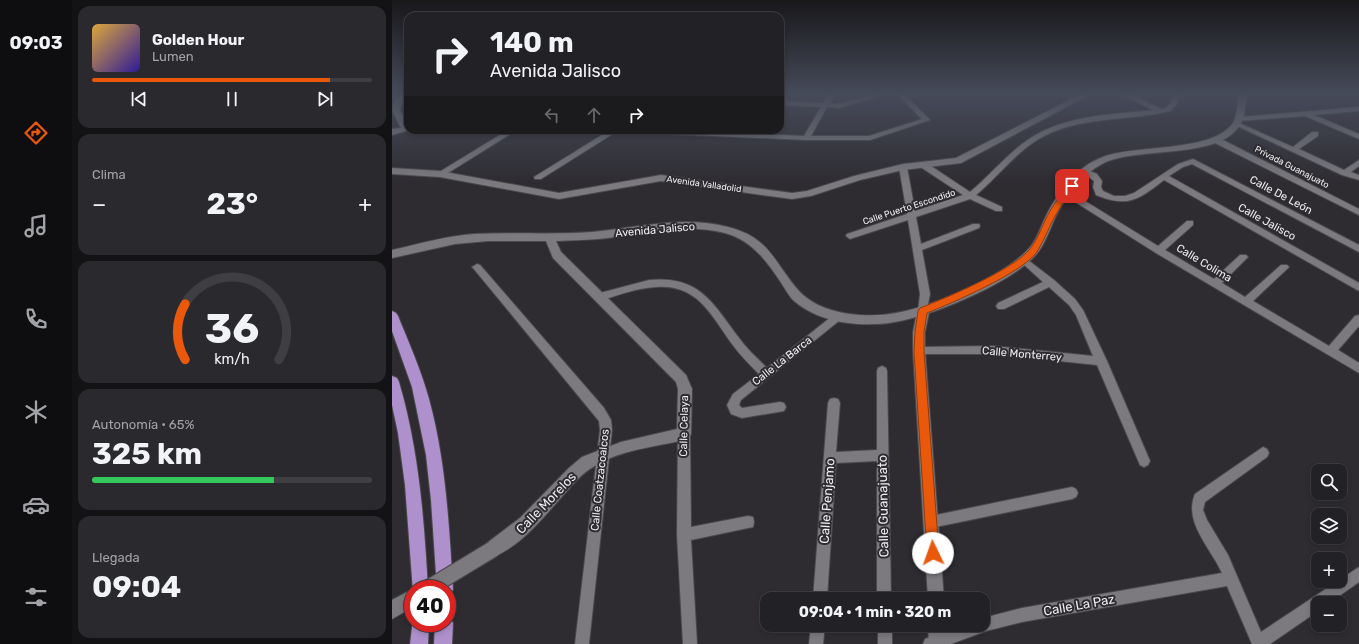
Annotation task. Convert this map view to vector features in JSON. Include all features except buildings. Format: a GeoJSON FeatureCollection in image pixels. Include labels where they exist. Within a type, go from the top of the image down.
{"type":"FeatureCollection","features":[{"type":"Feature","properties":{"kind":"highway"},"geometry":{"type":"LineString","coordinates":[[392,316],[411,366],[425,411],[439,497],[444,580]]}},
{"type":"Feature","properties":{"kind":"highway"},"geometry":{"type":"LineString","coordinates":[[392,382],[408,448],[416,512],[420,580]]}},
{"type":"Feature","properties":{"kind":"highway"},"geometry":{"type":"LineString","coordinates":[[419,644],[420,632]]}},
{"type":"Feature","properties":{"kind":"highway"},"geometry":{"type":"LineString","coordinates":[[443,644],[444,632]]}},
{"type":"Feature","properties":{"kind":"street"},"geometry":{"type":"LineString","coordinates":[[806,138],[814,124]]}},
{"type":"Feature","properties":{"kind":"street"},"geometry":{"type":"LineString","coordinates":[[733,134],[806,138],[870,138],[914,124]]}},
{"type":"Feature","properties":{"kind":"street","name":"Avenida Valladolid"},"geometry":{"type":"LineString","coordinates":[[943,162],[950,156],[1012,124]]}},
{"type":"Feature","properties":{"kind":"street","name":"Avenida Valladolid"},"geometry":{"type":"LineString","coordinates":[[392,171],[440,174],[559,196],[575,195],[660,178],[792,196],[808,194],[857,178],[902,167],[925,166],[943,162],[958,161],[1030,124]]}},
{"type":"Feature","properties":{"kind":"street","name":"Calle Puerto Escondido"},"geometry":{"type":"LineString","coordinates":[[850,236],[970,196],[981,188],[1028,143],[1044,134],[1072,124]]}},
{"type":"Feature","properties":{"kind":"street","name":"Avenida Jalisco"},"geometry":{"type":"LineString","coordinates":[[392,254],[456,240],[591,236],[690,226],[726,230],[757,244],[768,253],[795,294],[804,302],[815,308],[840,316],[860,320],[883,320],[923,311],[950,300],[1009,270],[1024,260],[1033,251],[1041,239],[1051,216],[1067,193],[1085,171],[1106,158],[1194,145],[1216,140],[1226,136],[1236,124]]}},
{"type":"Feature","properties":{"kind":"street"},"geometry":{"type":"LineString","coordinates":[[1242,124],[1294,150],[1359,178]]}},
{"type":"Feature","properties":{"kind":"street"},"geometry":{"type":"LineString","coordinates":[[1329,124],[1359,137]]}},
{"type":"Feature","properties":{"kind":"street"},"geometry":{"type":"LineString","coordinates":[[392,132],[404,130]]}},
{"type":"Feature","properties":{"kind":"street"},"geometry":{"type":"LineString","coordinates":[[440,174],[506,134]]}},
{"type":"Feature","properties":{"kind":"street"},"geometry":{"type":"LineString","coordinates":[[538,176],[608,134]]}},
{"type":"Feature","properties":{"kind":"street"},"geometry":{"type":"LineString","coordinates":[[1294,150],[1315,134]]}},
{"type":"Feature","properties":{"kind":"street","name":"Privada Guanajuato"},"geometry":{"type":"LineString","coordinates":[[1216,140],[1359,212]]}},
{"type":"Feature","properties":{"kind":"street","name":"Calle De León"},"geometry":{"type":"LineString","coordinates":[[1164,177],[1175,169],[1192,161],[1359,250]]}},
{"type":"Feature","properties":{"kind":"street"},"geometry":{"type":"LineString","coordinates":[[1345,173],[1359,162]]}},
{"type":"Feature","properties":{"kind":"street"},"geometry":{"type":"LineString","coordinates":[[925,166],[970,196],[998,209]]}},
{"type":"Feature","properties":{"kind":"street"},"geometry":{"type":"LineString","coordinates":[[902,167],[924,294],[923,311],[919,332],[919,352],[936,592]]}},
{"type":"Feature","properties":{"kind":"street"},"geometry":{"type":"LineString","coordinates":[[1085,171],[1094,176],[1098,181],[1097,187],[1099,193],[1107,198],[1119,200],[1130,199],[1138,195],[1164,177]]}},
{"type":"Feature","properties":{"kind":"street","name":"Calle Jalisco"},"geometry":{"type":"LineString","coordinates":[[1164,177],[1359,287]]}},
{"type":"Feature","properties":{"kind":"street","name":"Calle Colima"},"geometry":{"type":"LineString","coordinates":[[1067,193],[1159,251],[1359,368]]}},
{"type":"Feature","properties":{"kind":"street"},"geometry":{"type":"LineString","coordinates":[[1159,251],[1190,223]]}},
{"type":"Feature","properties":{"kind":"street"},"geometry":{"type":"LineString","coordinates":[[916,249],[976,226]]}},
{"type":"Feature","properties":{"kind":"street","name":"Calle Celaya"},"geometry":{"type":"LineString","coordinates":[[550,237],[557,255],[682,379],[685,389],[684,534],[690,644]]}},
{"type":"Feature","properties":{"kind":"street"},"geometry":{"type":"LineString","coordinates":[[1215,284],[1243,257]]}},
{"type":"Feature","properties":{"kind":"street"},"geometry":{"type":"LineString","coordinates":[[1024,260],[1051,282],[1072,302],[1080,313],[1144,461]]}},
{"type":"Feature","properties":{"kind":"street","name":"Calle Coatzacoalcos"},"geometry":{"type":"LineString","coordinates":[[477,267],[600,412],[605,420],[606,430],[602,454],[582,644]]}},
{"type":"Feature","properties":{"kind":"street"},"geometry":{"type":"LineString","coordinates":[[1246,302],[1284,267]]}},
{"type":"Feature","properties":{"kind":"street"},"geometry":{"type":"LineString","coordinates":[[600,297],[644,284],[665,282],[683,284],[698,293],[709,303],[737,342],[766,374]]}},
{"type":"Feature","properties":{"kind":"street"},"geometry":{"type":"LineString","coordinates":[[1001,306],[1051,282]]}},
{"type":"Feature","properties":{"kind":"street","name":"Calle La Barca"},"geometry":{"type":"LineString","coordinates":[[780,407],[742,413],[735,410],[733,405],[737,397],[840,316]]}},
{"type":"Feature","properties":{"kind":"street"},"geometry":{"type":"LineString","coordinates":[[1331,351],[1359,320]]}},
{"type":"Feature","properties":{"kind":"street","name":"Calle Monterrey"},"geometry":{"type":"LineString","coordinates":[[919,352],[993,350],[1102,361]]}},
{"type":"Feature","properties":{"kind":"street","name":"Calle Guanajuato"},"geometry":{"type":"LineString","coordinates":[[882,371],[884,592]]}},
{"type":"Feature","properties":{"kind":"street","name":"Calle Penjamo"},"geometry":{"type":"LineString","coordinates":[[820,592],[834,403]]}},
{"type":"Feature","properties":{"kind":"street"},"geometry":{"type":"LineString","coordinates":[[602,454],[684,434]]}},
{"type":"Feature","properties":{"kind":"street","name":"Calle Morelos"},"geometry":{"type":"LineString","coordinates":[[442,580],[512,538],[571,476],[586,463],[602,454]]}},
{"type":"Feature","properties":{"kind":"street"},"geometry":{"type":"LineString","coordinates":[[1263,454],[1199,498],[1197,510],[1201,523],[1231,578],[1259,644],[1359,574]]}},
{"type":"Feature","properties":{"kind":"street"},"geometry":{"type":"LineString","coordinates":[[830,458],[883,455]]}},
{"type":"Feature","properties":{"kind":"street"},"geometry":{"type":"LineString","coordinates":[[931,522],[1072,493]]}},
{"type":"Feature","properties":{"kind":"street"},"geometry":{"type":"LineString","coordinates":[[684,534],[748,522]]}},
{"type":"Feature","properties":{"kind":"street","name":"Calle La Paz"},"geometry":{"type":"LineString","coordinates":[[936,639],[1022,615],[1231,578]]}},
{"type":"Feature","properties":{"kind":"street"},"geometry":{"type":"LineString","coordinates":[[392,610],[404,603]]}},
{"type":"Feature","properties":{"kind":"street"},"geometry":{"type":"LineString","coordinates":[[816,644],[817,632]]}},
{"type":"Feature","properties":{"kind":"street"},"geometry":{"type":"LineString","coordinates":[[885,632],[885,644]]}},
{"type":"Feature","properties":{"kind":"route"},"geometry":{"type":"LineString","coordinates":[[933,553],[919,352],[920,321],[923,311],[950,300],[1009,270],[1024,260],[1033,251],[1041,239],[1055,209],[1072,186]]}}]}
